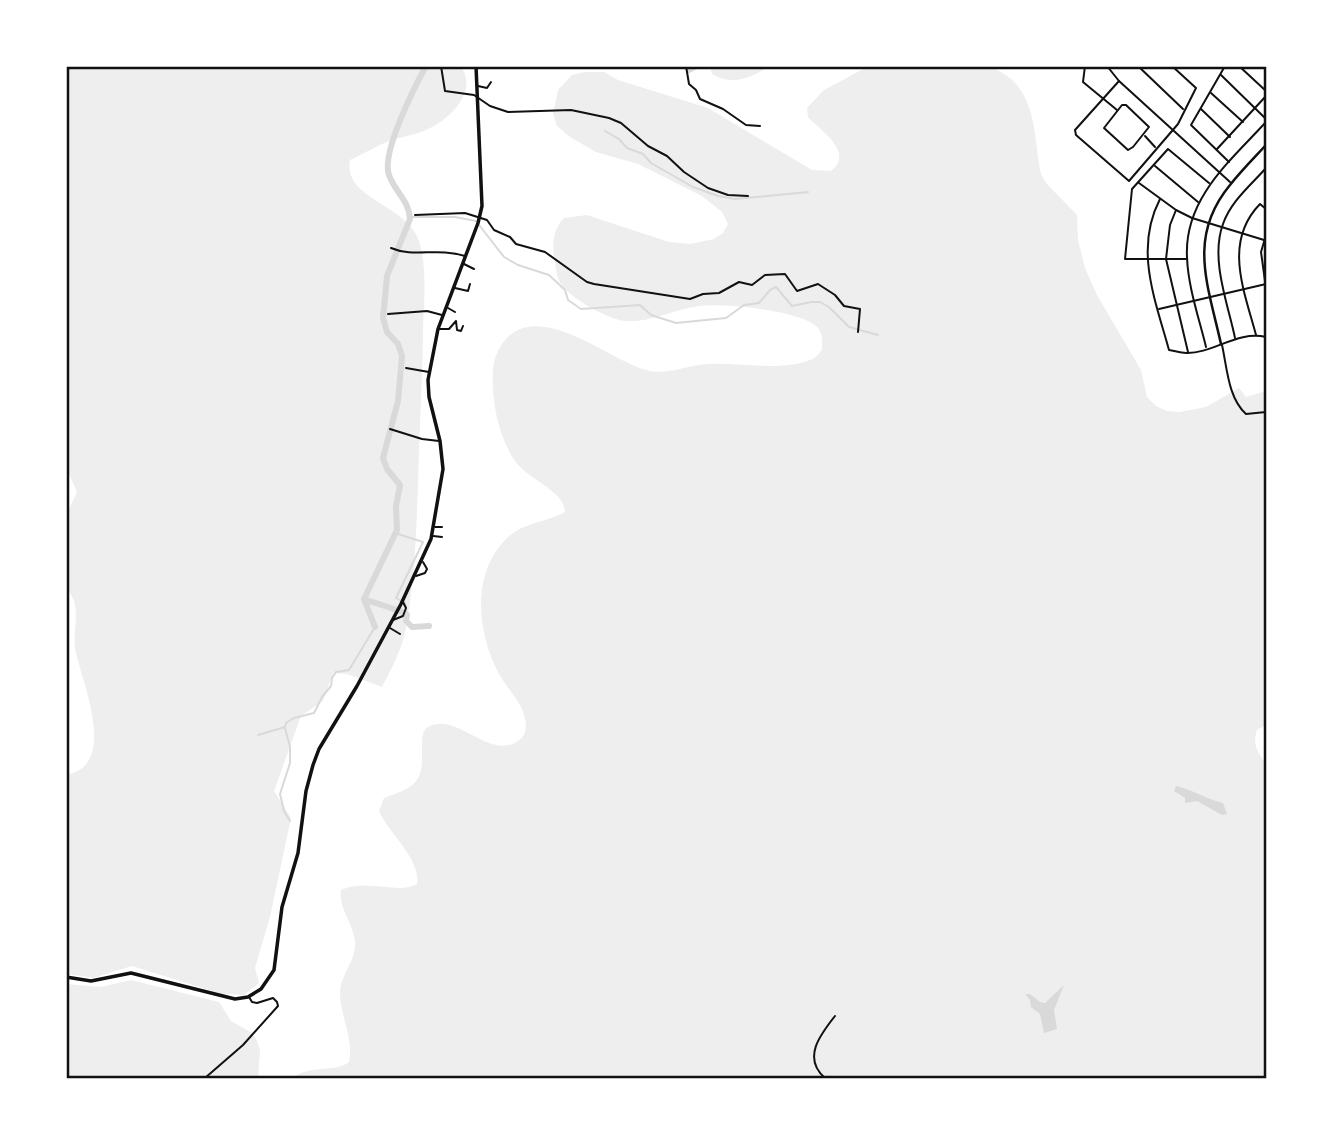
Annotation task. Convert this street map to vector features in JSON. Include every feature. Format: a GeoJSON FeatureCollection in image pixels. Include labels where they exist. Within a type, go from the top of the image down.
{"type":"FeatureCollection","features":[{"type":"Feature","properties":{"kind":"main road"},"geometry":{"type":"LineString","coordinates":[[66,977],[91,981],[131,972],[234,999],[261,989],[274,970],[282,907],[298,853],[306,790],[313,765],[319,749],[402,602],[423,561],[432,536],[443,470],[440,441],[429,397],[430,372],[438,329],[480,217],[482,194],[478,68]]}},
{"type":"Feature","properties":{"kind":"street"},"geometry":{"type":"LineString","coordinates":[[441,66],[445,91],[477,97],[490,106],[505,111],[577,110],[609,118],[621,123],[708,188],[728,195],[748,196]]}},
{"type":"Feature","properties":{"kind":"street"},"geometry":{"type":"LineString","coordinates":[[686,66],[689,84],[701,99],[723,109],[746,125],[760,126]]}},
{"type":"Feature","properties":{"kind":"street"},"geometry":{"type":"LineString","coordinates":[[1084,66],[1083,82],[1117,110]]}},
{"type":"Feature","properties":{"kind":"street"},"geometry":{"type":"LineString","coordinates":[[1107,66],[1119,82],[1231,183]]}},
{"type":"Feature","properties":{"kind":"street"},"geometry":{"type":"LineString","coordinates":[[1138,66],[1184,111]]}},
{"type":"Feature","properties":{"kind":"street"},"geometry":{"type":"LineString","coordinates":[[1119,82],[1075,130],[1076,135],[1129,181],[1172,130],[1196,88],[1172,66]]}},
{"type":"Feature","properties":{"kind":"street"},"geometry":{"type":"LineString","coordinates":[[1224,66],[1191,125],[1229,162]]}},
{"type":"Feature","properties":{"kind":"street"},"geometry":{"type":"LineString","coordinates":[[1239,66],[1266,91]]}},
{"type":"Feature","properties":{"kind":"street"},"geometry":{"type":"LineString","coordinates":[[1206,348],[1187,259],[1192,218],[1210,184],[1266,121],[1256,108],[1220,75]]}},
{"type":"Feature","properties":{"kind":"street"},"geometry":{"type":"LineString","coordinates":[[477,86],[487,88],[491,82]]}},
{"type":"Feature","properties":{"kind":"street"},"geometry":{"type":"LineString","coordinates":[[1210,92],[1243,122]]}},
{"type":"Feature","properties":{"kind":"street"},"geometry":{"type":"LineString","coordinates":[[1216,150],[1266,96]]}},
{"type":"Feature","properties":{"kind":"street"},"geometry":{"type":"LineString","coordinates":[[1126,105],[1149,129],[1128,150],[1106,131],[1104,126],[1117,110],[1126,105]]}},
{"type":"Feature","properties":{"kind":"street"},"geometry":{"type":"LineString","coordinates":[[1200,108],[1230,136]]}},
{"type":"Feature","properties":{"kind":"street"},"geometry":{"type":"LineString","coordinates":[[1144,135],[1156,148]]}},
{"type":"Feature","properties":{"kind":"street"},"geometry":{"type":"LineString","coordinates":[[1266,145],[1218,201],[1203,240],[1211,297],[1238,407],[1246,414],[1266,412]]}},
{"type":"Feature","properties":{"kind":"street"},"geometry":{"type":"LineString","coordinates":[[1187,259],[1125,259],[1132,189],[1168,149],[1210,184]]}},
{"type":"Feature","properties":{"kind":"street"},"geometry":{"type":"LineString","coordinates":[[1154,165],[1199,202]]}},
{"type":"Feature","properties":{"kind":"street"},"geometry":{"type":"LineString","coordinates":[[1236,339],[1219,264],[1222,227],[1243,192],[1266,168]]}},
{"type":"Feature","properties":{"kind":"street"},"geometry":{"type":"LineString","coordinates":[[1262,173],[1266,177]]}},
{"type":"Feature","properties":{"kind":"street"},"geometry":{"type":"LineString","coordinates":[[1138,182],[1176,210],[1192,218],[1264,240]]}},
{"type":"Feature","properties":{"kind":"street"},"geometry":{"type":"LineString","coordinates":[[1160,199],[1150,221],[1146,259],[1170,350],[1188,354],[1236,339],[1256,335],[1266,338]]}},
{"type":"Feature","properties":{"kind":"street"},"geometry":{"type":"LineString","coordinates":[[1256,335],[1238,256],[1244,222],[1260,204],[1266,209]]}},
{"type":"Feature","properties":{"kind":"street"},"geometry":{"type":"LineString","coordinates":[[1176,210],[1170,225],[1166,259],[1188,354]]}},
{"type":"Feature","properties":{"kind":"street"},"geometry":{"type":"LineString","coordinates":[[415,215],[465,213],[480,217],[516,244],[545,252],[590,284],[690,299],[703,294],[719,293],[739,282],[752,285],[772,273],[788,276],[797,291],[818,284],[835,295],[844,306],[860,309],[858,332]]}},
{"type":"Feature","properties":{"kind":"street"},"geometry":{"type":"LineString","coordinates":[[1159,309],[1266,286],[1261,264],[1266,235]]}},
{"type":"Feature","properties":{"kind":"street"},"geometry":{"type":"LineString","coordinates":[[391,248],[402,253],[443,251],[466,257]]}},
{"type":"Feature","properties":{"kind":"street"},"geometry":{"type":"LineString","coordinates":[[463,263],[474,269]]}},
{"type":"Feature","properties":{"kind":"street"},"geometry":{"type":"LineString","coordinates":[[453,288],[468,290],[470,284]]}},
{"type":"Feature","properties":{"kind":"street"},"geometry":{"type":"LineString","coordinates":[[447,307],[455,312]]}},
{"type":"Feature","properties":{"kind":"street"},"geometry":{"type":"LineString","coordinates":[[388,314],[427,311],[443,316]]}},
{"type":"Feature","properties":{"kind":"street"},"geometry":{"type":"LineString","coordinates":[[438,329],[447,330],[456,321],[457,330],[461,331],[463,326]]}},
{"type":"Feature","properties":{"kind":"street"},"geometry":{"type":"LineString","coordinates":[[406,368],[430,372]]}},
{"type":"Feature","properties":{"kind":"street"},"geometry":{"type":"LineString","coordinates":[[390,429],[422,439],[440,441]]}},
{"type":"Feature","properties":{"kind":"street"},"geometry":{"type":"LineString","coordinates":[[434,526],[442,527]]}},
{"type":"Feature","properties":{"kind":"street"},"geometry":{"type":"LineString","coordinates":[[432,536],[442,537]]}},
{"type":"Feature","properties":{"kind":"street"},"geometry":{"type":"LineString","coordinates":[[392,620],[399,619],[404,613],[406,607],[402,602]]}},
{"type":"Feature","properties":{"kind":"street"},"geometry":{"type":"LineString","coordinates":[[389,627],[400,634]]}},
{"type":"Feature","properties":{"kind":"street"},"geometry":{"type":"LineString","coordinates":[[205,1079],[243,1045],[278,1006],[272,998],[257,1003],[252,1002],[248,996]]}},
{"type":"Feature","properties":{"kind":"street"},"geometry":{"type":"LineString","coordinates":[[825,1079],[816,1069],[814,1050],[817,1040],[835,1016]]}},
{"type":"Feature","properties":{"kind":"shaded area"},"geometry":{"type":"Polygon","coordinates":[[[710,66],[768,67],[748,77],[727,80],[712,74],[710,66]]]}},
{"type":"Feature","properties":{"kind":"shaded area"},"geometry":{"type":"Polygon","coordinates":[[[67,67],[461,67],[466,76],[464,95],[444,119],[426,130],[389,141],[350,160],[350,173],[356,184],[404,220],[414,231],[424,265],[416,526],[410,603],[402,643],[382,687],[347,674],[333,673],[323,701],[301,716],[274,791],[291,818],[270,917],[255,968],[259,983],[244,995],[222,994],[132,966],[93,978],[67,974],[67,770],[70,774],[84,767],[92,754],[94,738],[89,700],[75,647],[75,605],[65,573],[67,516],[77,492],[66,467],[67,67]]]}},
{"type":"Feature","properties":{"kind":"shaded area"},"geometry":{"type":"Polygon","coordinates":[[[867,67],[990,68],[1010,78],[1027,102],[1041,174],[1046,183],[1077,215],[1078,240],[1085,268],[1097,295],[1141,370],[1147,397],[1156,406],[1167,411],[1180,412],[1206,407],[1239,388],[1246,397],[1266,391],[1266,725],[1257,730],[1255,740],[1266,765],[1266,1078],[292,1078],[307,1071],[337,1067],[349,1062],[350,1044],[340,993],[354,955],[355,941],[342,903],[341,890],[362,886],[401,888],[417,884],[414,865],[379,811],[384,798],[409,787],[420,775],[424,731],[439,724],[450,725],[496,745],[518,741],[525,732],[523,712],[498,672],[485,639],[481,603],[483,585],[495,552],[507,538],[520,529],[565,512],[559,498],[515,461],[504,440],[497,417],[493,381],[495,360],[503,343],[509,336],[524,328],[541,326],[578,337],[631,364],[659,372],[712,364],[783,366],[813,359],[822,350],[819,329],[811,322],[781,313],[710,305],[644,320],[625,321],[590,307],[566,290],[558,277],[553,251],[555,233],[564,218],[587,215],[669,242],[690,244],[714,239],[723,233],[728,224],[722,212],[702,196],[638,164],[596,152],[570,137],[557,126],[553,114],[558,90],[572,75],[604,72],[618,80],[708,108],[812,170],[831,171],[837,164],[837,149],[808,117],[807,108],[824,90],[867,67]]]}},
{"type":"Feature","properties":{"kind":"shaded area"},"geometry":{"type":"Polygon","coordinates":[[[1176,786],[1223,803],[1227,814],[1222,815],[1197,801],[1185,803],[1185,798],[1174,791],[1176,786]]]}},
{"type":"Feature","properties":{"kind":"shaded area"},"geometry":{"type":"Polygon","coordinates":[[[131,980],[219,1002],[231,1021],[252,1033],[257,1041],[260,1050],[258,1078],[67,1078],[66,984],[101,987],[131,980]]]}},
{"type":"Feature","properties":{"kind":"shaded area"},"geometry":{"type":"Polygon","coordinates":[[[1064,985],[1054,1010],[1057,1029],[1044,1033],[1040,1014],[1031,1007],[1025,994],[1045,1003],[1064,985]]]}},
{"type":"Feature","properties":{"kind":"waterway"},"geometry":{"type":"LineString","coordinates":[[375,627],[364,599],[397,530],[396,506],[400,485],[387,469],[383,458],[398,401],[402,356],[398,344],[387,332],[383,318],[387,276],[410,219],[407,206],[389,175],[388,165],[400,120],[426,66]]}},
{"type":"Feature","properties":{"kind":"waterway"},"geometry":{"type":"LineString","coordinates":[[689,70],[696,66]]}},
{"type":"Feature","properties":{"kind":"waterway"},"geometry":{"type":"LineString","coordinates":[[605,131],[619,139],[627,148],[643,154],[651,163],[693,187],[718,196],[735,199],[808,192]]}},
{"type":"Feature","properties":{"kind":"waterway"},"geometry":{"type":"LineString","coordinates":[[410,217],[455,217],[476,221],[504,257],[518,265],[549,275],[565,290],[568,300],[581,309],[640,305],[651,315],[676,323],[726,318],[744,305],[759,303],[776,287],[792,306],[820,302],[849,327],[878,335]]}},
{"type":"Feature","properties":{"kind":"waterway"},"geometry":{"type":"LineString","coordinates":[[395,533],[423,542],[396,598],[405,603],[407,615]]}},
{"type":"Feature","properties":{"kind":"waterway"},"geometry":{"type":"LineString","coordinates":[[364,599],[407,615],[406,621],[412,627],[429,626]]}},
{"type":"Feature","properties":{"kind":"waterway"},"geometry":{"type":"LineString","coordinates":[[258,735],[285,727],[286,723],[294,718],[314,713],[331,686],[336,672],[349,670],[375,627]]}},
{"type":"Feature","properties":{"kind":"waterway"},"geometry":{"type":"LineString","coordinates":[[285,728],[290,747],[290,763],[280,794],[284,811],[290,821]]}}]}
